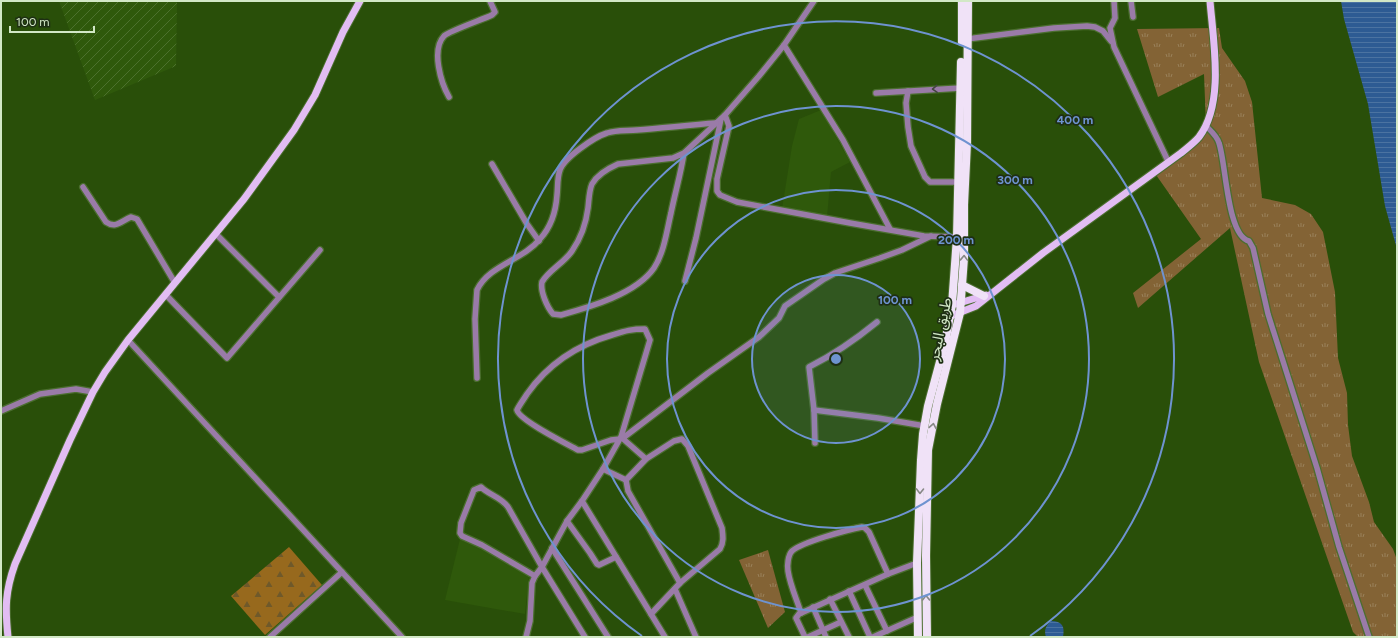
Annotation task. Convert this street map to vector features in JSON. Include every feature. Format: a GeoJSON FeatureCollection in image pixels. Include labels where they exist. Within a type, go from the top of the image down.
{"type":"FeatureCollection","features":[{"type":"Feature","properties":{"kind":"highway","name":"طريق البحر"},"geometry":{"type":"LineString","coordinates":[[918,637],[917,563],[921,460],[928,406],[946,343],[951,316],[957,237],[962,1]]}},
{"type":"Feature","properties":{"kind":"highway","name":"طريق البحر"},"geometry":{"type":"LineString","coordinates":[[927,637],[926,569],[928,450],[937,404],[960,313],[961,303],[967,143],[968,1]]}},
{"type":"Feature","properties":{"kind":"highway"},"geometry":{"type":"LineString","coordinates":[[962,285],[986,295]]}},
{"type":"Feature","properties":{"kind":"main road"},"geometry":{"type":"LineString","coordinates":[[8,637],[6,602],[15,564],[70,440],[94,392],[112,361],[128,340],[244,199],[294,130],[308,108],[326,72],[343,32],[360,1]]}},
{"type":"Feature","properties":{"kind":"main road"},"geometry":{"type":"LineString","coordinates":[[951,316],[976,306],[986,295],[1200,137],[1206,126],[1216,84],[1210,1]]}},
{"type":"Feature","properties":{"kind":"main road"},"geometry":{"type":"LineString","coordinates":[[952,305],[986,295]]}},
{"type":"Feature","properties":{"kind":"street"},"geometry":{"type":"LineString","coordinates":[[449,97],[446,92],[439,68],[437,56],[440,44],[445,35],[492,15],[495,12],[490,1]]}},
{"type":"Feature","properties":{"kind":"street"},"geometry":{"type":"LineString","coordinates":[[684,153],[680,179],[664,242],[658,260],[652,270],[642,280],[603,302],[560,315],[553,314],[541,286],[542,282],[562,263],[572,251],[581,236],[590,189],[595,180],[611,167],[618,164],[673,158],[684,153],[725,115],[759,76],[784,45],[814,1]]}},
{"type":"Feature","properties":{"kind":"street"},"geometry":{"type":"LineString","coordinates":[[1114,1],[1115,18],[1110,28],[1114,47]]}},
{"type":"Feature","properties":{"kind":"street"},"geometry":{"type":"LineString","coordinates":[[1131,1],[1133,17]]}},
{"type":"Feature","properties":{"kind":"street"},"geometry":{"type":"LineString","coordinates":[[967,39],[1054,28],[1087,26],[1095,27],[1104,31],[1114,47],[1168,161]]}},
{"type":"Feature","properties":{"kind":"street"},"geometry":{"type":"LineString","coordinates":[[784,45],[843,140],[890,229]]}},
{"type":"Feature","properties":{"kind":"street"},"geometry":{"type":"LineString","coordinates":[[876,93],[961,88]]}},
{"type":"Feature","properties":{"kind":"street"},"geometry":{"type":"LineString","coordinates":[[908,91],[906,103],[911,146],[925,177],[930,182],[959,182]]}},
{"type":"Feature","properties":{"kind":"street"},"geometry":{"type":"LineString","coordinates":[[725,115],[729,126],[717,179],[717,191],[720,195],[737,202],[850,223],[931,236],[957,237]]}},
{"type":"Feature","properties":{"kind":"street"},"geometry":{"type":"LineString","coordinates":[[477,378],[475,297],[477,290],[491,274],[523,254],[539,241],[547,230],[555,210],[558,177],[561,168],[568,159],[586,145],[607,133],[718,121]]}},
{"type":"Feature","properties":{"kind":"street"},"geometry":{"type":"LineString","coordinates":[[685,281],[698,231],[718,121]]}},
{"type":"Feature","properties":{"kind":"street"},"geometry":{"type":"LineString","coordinates":[[1206,126],[1219,142],[1230,204],[1236,227],[1241,237],[1244,240],[1249,241],[1253,248],[1268,314],[1317,468],[1339,547],[1369,637]]}},
{"type":"Feature","properties":{"kind":"street"},"geometry":{"type":"LineString","coordinates":[[492,164],[527,224],[539,241]]}},
{"type":"Feature","properties":{"kind":"street"},"geometry":{"type":"LineString","coordinates":[[83,187],[106,222],[111,225],[114,226],[131,217],[137,219],[175,283]]}},
{"type":"Feature","properties":{"kind":"street"},"geometry":{"type":"LineString","coordinates":[[216,234],[279,297]]}},
{"type":"Feature","properties":{"kind":"street"},"geometry":{"type":"LineString","coordinates":[[526,637],[530,621],[532,583],[567,521],[582,501],[621,438],[650,340],[645,329],[632,329],[602,338],[572,351],[539,378],[518,410],[518,413],[522,417],[540,429],[578,450],[621,438],[708,373],[760,337],[779,318],[784,306],[824,279],[835,272],[895,253],[931,236]]}},
{"type":"Feature","properties":{"kind":"street"},"geometry":{"type":"LineString","coordinates":[[166,295],[227,358],[320,250]]}},
{"type":"Feature","properties":{"kind":"street"},"geometry":{"type":"LineString","coordinates":[[816,443],[809,367],[829,357],[877,322]]}},
{"type":"Feature","properties":{"kind":"street"},"geometry":{"type":"LineString","coordinates":[[128,340],[402,637]]}},
{"type":"Feature","properties":{"kind":"street"},"geometry":{"type":"LineString","coordinates":[[1,411],[40,394],[76,389],[94,392]]}},
{"type":"Feature","properties":{"kind":"street"},"geometry":{"type":"LineString","coordinates":[[814,410],[878,418],[925,426]]}},
{"type":"Feature","properties":{"kind":"street"},"geometry":{"type":"LineString","coordinates":[[621,438],[646,459]]}},
{"type":"Feature","properties":{"kind":"street"},"geometry":{"type":"LineString","coordinates":[[626,480],[646,459],[674,441],[680,439],[685,442],[710,496],[722,528],[724,538],[723,545],[720,549],[680,583],[651,614]]}},
{"type":"Feature","properties":{"kind":"street"},"geometry":{"type":"LineString","coordinates":[[603,468],[626,480]]}},
{"type":"Feature","properties":{"kind":"street"},"geometry":{"type":"LineString","coordinates":[[626,480],[628,491],[680,583]]}},
{"type":"Feature","properties":{"kind":"street"},"geometry":{"type":"LineString","coordinates":[[535,576],[482,545],[462,536],[460,533],[461,523],[474,490],[481,487],[505,503],[585,637]]}},
{"type":"Feature","properties":{"kind":"street"},"geometry":{"type":"LineString","coordinates":[[582,501],[664,637]]}},
{"type":"Feature","properties":{"kind":"street"},"geometry":{"type":"LineString","coordinates":[[567,521],[597,564],[599,565],[616,556]]}},
{"type":"Feature","properties":{"kind":"street"},"geometry":{"type":"LineString","coordinates":[[801,613],[788,571],[791,552],[798,547],[862,526],[869,532],[888,574]]}},
{"type":"Feature","properties":{"kind":"street"},"geometry":{"type":"LineString","coordinates":[[552,548],[608,637]]}},
{"type":"Feature","properties":{"kind":"street"},"geometry":{"type":"LineString","coordinates":[[805,637],[796,618],[797,615],[830,599],[917,563]]}},
{"type":"Feature","properties":{"kind":"street"},"geometry":{"type":"LineString","coordinates":[[270,637],[342,572]]}},
{"type":"Feature","properties":{"kind":"street"},"geometry":{"type":"LineString","coordinates":[[865,585],[887,631]]}},
{"type":"Feature","properties":{"kind":"street"},"geometry":{"type":"LineString","coordinates":[[675,589],[696,637]]}},
{"type":"Feature","properties":{"kind":"street"},"geometry":{"type":"LineString","coordinates":[[849,591],[870,637]]}},
{"type":"Feature","properties":{"kind":"street"},"geometry":{"type":"LineString","coordinates":[[830,599],[849,637]]}},
{"type":"Feature","properties":{"kind":"street"},"geometry":{"type":"LineString","coordinates":[[813,607],[826,637]]}},
{"type":"Feature","properties":{"kind":"street"},"geometry":{"type":"LineString","coordinates":[[873,637],[918,617]]}},
{"type":"Feature","properties":{"kind":"street"},"geometry":{"type":"LineString","coordinates":[[808,637],[841,622]]}},
{"type":"Feature","properties":{"kind":"shaded area"},"geometry":{"type":"Polygon","coordinates":[[[59,1],[177,1],[176,66],[95,100],[59,1]]]}},
{"type":"Feature","properties":{"kind":"shaded area"},"geometry":{"type":"Polygon","coordinates":[[[821,110],[850,162],[831,172],[827,217],[782,209],[792,146],[799,119],[821,110]]]}},
{"type":"Feature","properties":{"kind":"shaded area"},"geometry":{"type":"Polygon","coordinates":[[[460,539],[480,548],[529,577],[525,614],[445,600],[460,539]]]}},
{"type":"Feature","properties":{"kind":"green space"},"geometry":{"type":"Polygon","coordinates":[[[1219,28],[1222,48],[1245,81],[1252,102],[1262,198],[1295,205],[1311,214],[1323,232],[1335,292],[1338,358],[1347,393],[1348,425],[1352,456],[1369,502],[1374,522],[1393,549],[1397,560],[1397,637],[1358,637],[1353,632],[1259,362],[1230,228],[1138,308],[1133,293],[1201,239],[1154,172],[1181,153],[1206,126],[1204,74],[1158,97],[1137,29],[1219,28]]]}},
{"type":"Feature","properties":{"kind":"green space"},"geometry":{"type":"Polygon","coordinates":[[[289,547],[322,585],[265,635],[231,596],[289,547]]]}},
{"type":"Feature","properties":{"kind":"green space"},"geometry":{"type":"Polygon","coordinates":[[[768,550],[785,612],[768,628],[739,560],[768,550]]]}},
{"type":"Feature","properties":{"kind":"water"},"geometry":{"type":"Polygon","coordinates":[[[1341,1],[1397,1],[1397,249],[1385,206],[1368,104],[1344,19],[1341,1]]]}},
{"type":"Feature","properties":{"kind":"water"},"geometry":{"type":"Polygon","coordinates":[[[1051,621],[1058,622],[1062,625],[1064,630],[1063,637],[1046,637],[1045,633],[1047,625],[1051,621]]]}}]}
